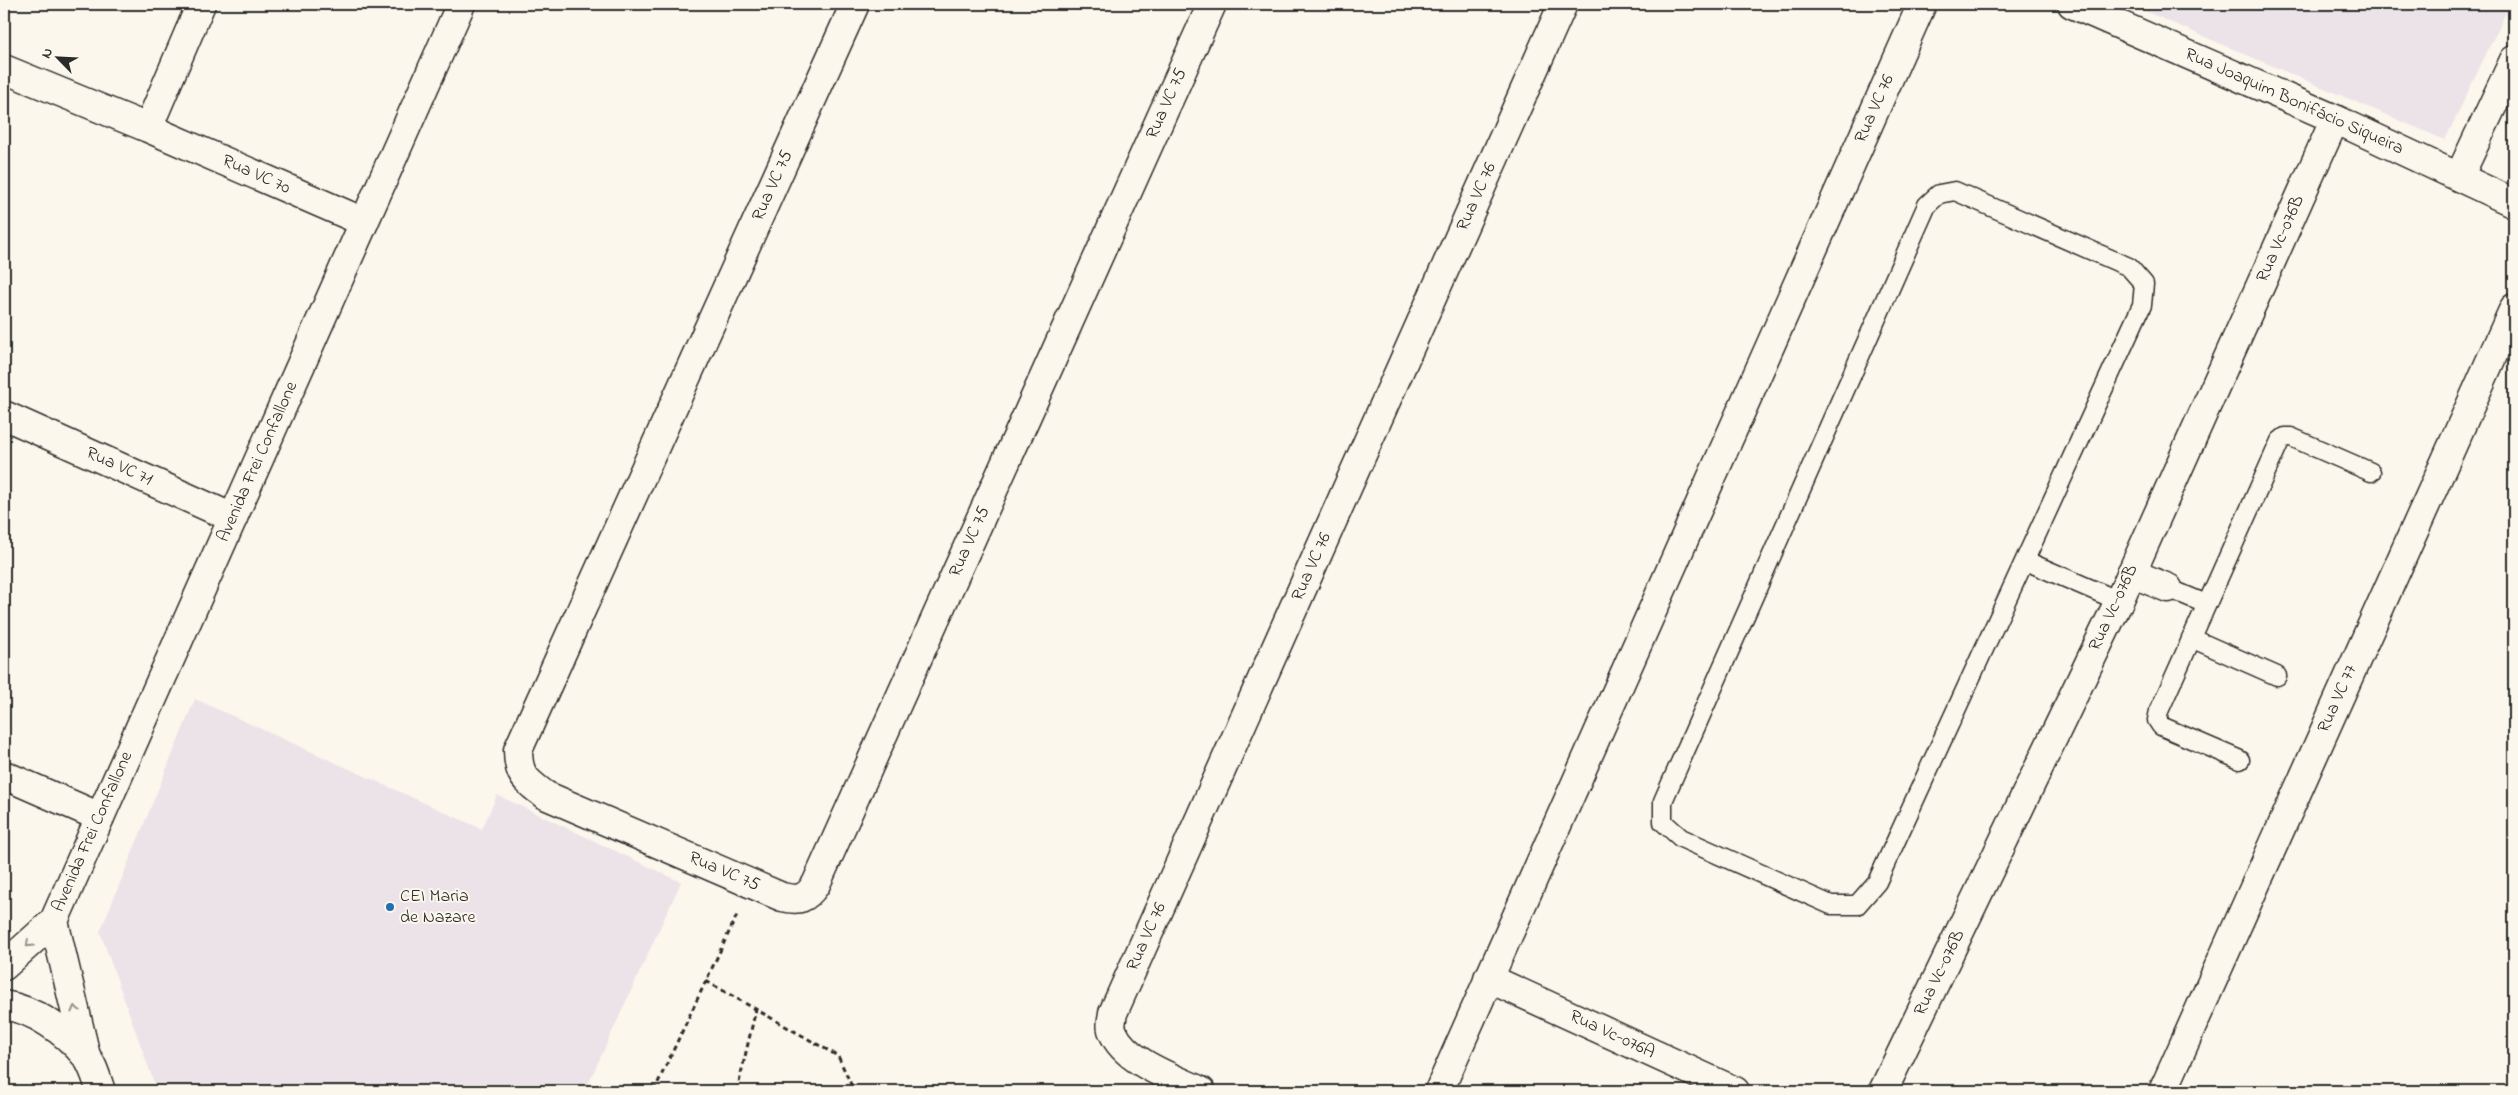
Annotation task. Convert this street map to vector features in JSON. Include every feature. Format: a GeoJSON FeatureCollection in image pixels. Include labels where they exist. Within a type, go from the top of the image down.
{"type":"FeatureCollection","features":[{"type":"Feature","properties":{"kind":"street"},"geometry":{"type":"LineString","coordinates":[[148,128],[201,4]]}},
{"type":"Feature","properties":{"kind":"street","name":"Avenida Frei Confallone"},"geometry":{"type":"LineString","coordinates":[[4,966],[54,921],[461,4]]}},
{"type":"Feature","properties":{"kind":"street","name":"Rua VC 75"},"geometry":{"type":"LineString","coordinates":[[855,4],[518,750],[518,768],[528,782],[545,794],[752,885],[782,897],[797,900],[808,895],[816,884],[1212,4]]}},
{"type":"Feature","properties":{"kind":"street","name":"Rua VC 76"},"geometry":{"type":"LineString","coordinates":[[1201,1091],[1136,1059],[1120,1045],[1111,1030],[1113,1013],[1563,4]]}},
{"type":"Feature","properties":{"kind":"street","name":"Rua VC 76"},"geometry":{"type":"LineString","coordinates":[[1439,1091],[1922,4]]}},
{"type":"Feature","properties":{"kind":"street","name":"Rua Joaquim Bonifácio Siqueira"},"geometry":{"type":"LineString","coordinates":[[2083,5],[2335,119],[2514,203]]}},
{"type":"Feature","properties":{"kind":"street"},"geometry":{"type":"LineString","coordinates":[[2459,177],[2514,60]]}},
{"type":"Feature","properties":{"kind":"street","name":"Rua VC 70"},"geometry":{"type":"LineString","coordinates":[[4,68],[364,222]]}},
{"type":"Feature","properties":{"kind":"street","name":"Rua Vc-076B"},"geometry":{"type":"LineString","coordinates":[[1883,1091],[2119,601],[2335,119]]}},
{"type":"Feature","properties":{"kind":"street","name":"Rua VC 77"},"geometry":{"type":"LineString","coordinates":[[2163,1091],[2514,308]]}},
{"type":"Feature","properties":{"kind":"street","name":"Rua VC 71"},"geometry":{"type":"LineString","coordinates":[[4,417],[233,518]]}},
{"type":"Feature","properties":{"kind":"street"},"geometry":{"type":"LineString","coordinates":[[2131,573],[2168,588]]}},
{"type":"Feature","properties":{"kind":"street"},"geometry":{"type":"LineString","coordinates":[[4,775],[100,817]]}},
{"type":"Feature","properties":{"kind":"street","name":"Avenida Frei Confallone"},"geometry":{"type":"LineString","coordinates":[[54,921],[86,1056]]}},
{"type":"Feature","properties":{"kind":"street","name":"Rua Vc-076A"},"geometry":{"type":"LineString","coordinates":[[1488,978],[1734,1091]]}},
{"type":"Feature","properties":{"kind":"street"},"geometry":{"type":"LineString","coordinates":[[4,1005],[18,1007],[49,1022],[86,1056],[101,1091]]}},
{"type":"Feature","properties":{"kind":"lane"},"geometry":{"type":"LineString","coordinates":[[1956,191],[2129,267],[2144,284],[2142,305],[2026,561],[1876,882],[1857,906],[1831,905],[1680,838],[1663,822],[1664,801],[1927,206],[1938,194],[1956,191]]}},
{"type":"Feature","properties":{"kind":"lane"},"geometry":{"type":"LineString","coordinates":[[2240,760],[2161,726],[2157,720],[2191,638],[2280,441],[2285,436],[2291,437],[2371,472]]}},
{"type":"Feature","properties":{"kind":"lane"},"geometry":{"type":"LineString","coordinates":[[2026,561],[2119,601]]}},
{"type":"Feature","properties":{"kind":"lane"},"geometry":{"type":"LineString","coordinates":[[2168,588],[2206,604]]}},
{"type":"Feature","properties":{"kind":"lane"},"geometry":{"type":"LineString","coordinates":[[2191,638],[2277,676]]}},
{"type":"Feature","properties":{"kind":"path"},"geometry":{"type":"LineString","coordinates":[[654,1091],[752,885]]}},
{"type":"Feature","properties":{"kind":"path"},"geometry":{"type":"LineString","coordinates":[[706,981],[838,1056],[854,1091]]}},
{"type":"Feature","properties":{"kind":"path"},"geometry":{"type":"LineString","coordinates":[[737,1091],[756,1009]]}},
{"type":"Feature","properties":{"kind":"shaded area"},"geometry":{"type":"Polygon","coordinates":[[[2128,4],[2510,4],[2445,140],[2128,4]]]}},
{"type":"Feature","properties":{"kind":"shaded area","name":"CEI Maria de Nazare"},"geometry":{"type":"Polygon","coordinates":[[[195,699],[482,829],[497,795],[681,882],[585,1091],[157,1091],[100,932],[195,699]]]}},
{"type":"Feature","properties":{"kind":"place","name":"CEI Maria de Nazare"},"geometry":{"type":"Point","coordinates":[390,907]}}]}
